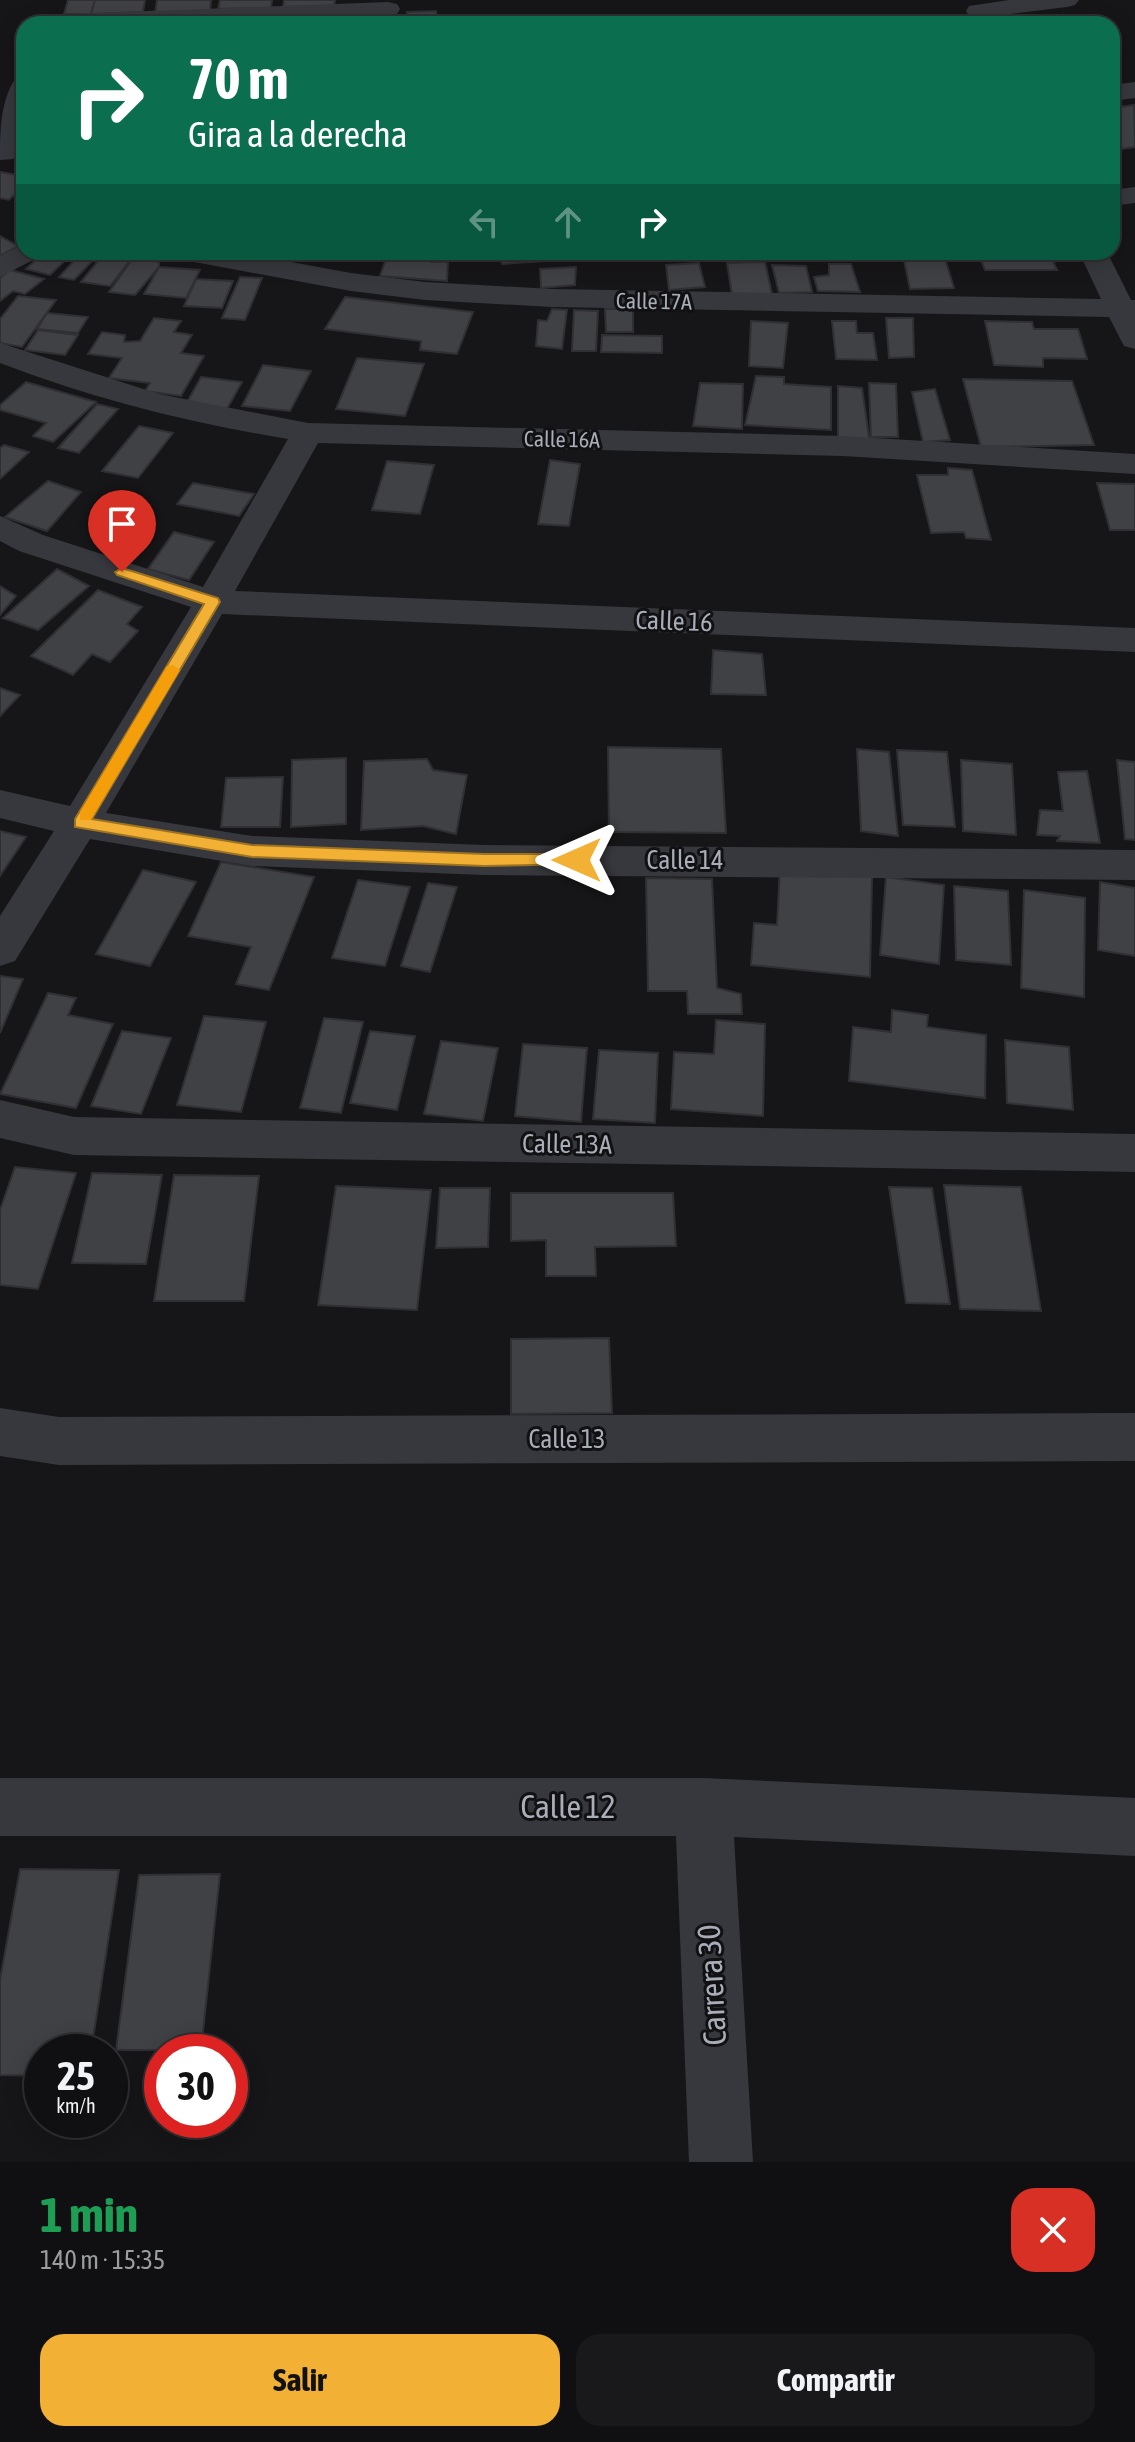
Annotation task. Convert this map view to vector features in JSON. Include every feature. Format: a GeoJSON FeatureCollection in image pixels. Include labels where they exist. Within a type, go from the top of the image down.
{"type":"FeatureCollection","features":[{"type":"Feature","properties":{"kind":"street"},"geometry":{"type":"LineString","coordinates":[[978,12],[1067,0]]}},
{"type":"Feature","properties":{"kind":"street"},"geometry":{"type":"LineString","coordinates":[[45,15],[388,9]]}},
{"type":"Feature","properties":{"kind":"street"},"geometry":{"type":"LineString","coordinates":[[9,154],[16,123]]}},
{"type":"Feature","properties":{"kind":"street","name":"Calle 17A"},"geometry":{"type":"LineString","coordinates":[[232,260],[351,282],[425,291],[552,298],[1128,309]]}},
{"type":"Feature","properties":{"kind":"street"},"geometry":{"type":"LineString","coordinates":[[351,282],[366,260]]}},
{"type":"Feature","properties":{"kind":"street"},"geometry":{"type":"LineString","coordinates":[[1098,260],[1128,309],[1135,340]]}},
{"type":"Feature","properties":{"kind":"street","name":"Calle 16A"},"geometry":{"type":"LineString","coordinates":[[0,352],[120,395],[222,419],[308,433],[843,446],[1135,464]]}},
{"type":"Feature","properties":{"kind":"street"},"geometry":{"type":"LineString","coordinates":[[0,950],[81,823],[213,602],[308,433]]}},
{"type":"Feature","properties":{"kind":"street","name":"Calle 16"},"geometry":{"type":"LineString","coordinates":[[0,527],[31,543],[213,602],[1135,640]]}},
{"type":"Feature","properties":{"kind":"street","name":"Calle 14"},"geometry":{"type":"LineString","coordinates":[[0,804],[81,823],[252,851],[484,860],[1135,865]]}},
{"type":"Feature","properties":{"kind":"street","name":"Calle 13A"},"geometry":{"type":"LineString","coordinates":[[0,1119],[74,1136],[1135,1153]]}},
{"type":"Feature","properties":{"kind":"street","name":"Calle 13"},"geometry":{"type":"LineString","coordinates":[[0,1432],[59,1441],[1135,1437]]}},
{"type":"Feature","properties":{"kind":"street","name":"Calle 12"},"geometry":{"type":"LineString","coordinates":[[0,1807],[704,1807],[1135,1827]]}},
{"type":"Feature","properties":{"kind":"street","name":"Carrera 30"},"geometry":{"type":"LineString","coordinates":[[704,1807],[721,2162]]}},
{"type":"Feature","properties":{"kind":"building"},"geometry":{"type":"Polygon","coordinates":[[[68,0],[95,0],[91,14],[64,14],[68,0]]]}},
{"type":"Feature","properties":{"kind":"building"},"geometry":{"type":"Polygon","coordinates":[[[95,0],[145,0],[143,12],[91,14],[95,0]]]}},
{"type":"Feature","properties":{"kind":"building"},"geometry":{"type":"Polygon","coordinates":[[[157,0],[211,0],[210,11],[155,13],[157,0]]]}},
{"type":"Feature","properties":{"kind":"building"},"geometry":{"type":"Polygon","coordinates":[[[220,0],[272,0],[271,8],[218,9],[220,0]]]}},
{"type":"Feature","properties":{"kind":"building"},"geometry":{"type":"Polygon","coordinates":[[[284,0],[335,0],[334,6],[283,7],[284,0]]]}},
{"type":"Feature","properties":{"kind":"building"},"geometry":{"type":"Polygon","coordinates":[[[436,11],[436,16],[407,16],[407,12],[436,11]]]}},
{"type":"Feature","properties":{"kind":"building"},"geometry":{"type":"Polygon","coordinates":[[[1134,105],[1135,147],[1122,149],[1120,146],[1120,107],[1134,105]]]}},
{"type":"Feature","properties":{"kind":"building"},"geometry":{"type":"Polygon","coordinates":[[[0,172],[16,175],[16,193],[9,200],[0,198],[0,172]]]}},
{"type":"Feature","properties":{"kind":"building"},"geometry":{"type":"Polygon","coordinates":[[[0,236],[16,247],[0,256],[0,236]]]}},
{"type":"Feature","properties":{"kind":"building"},"geometry":{"type":"Polygon","coordinates":[[[36,260],[66,260],[50,275],[26,269],[36,260]]]}},
{"type":"Feature","properties":{"kind":"building"},"geometry":{"type":"Polygon","coordinates":[[[75,260],[93,260],[74,280],[59,277],[75,260]]]}},
{"type":"Feature","properties":{"kind":"building"},"geometry":{"type":"Polygon","coordinates":[[[99,260],[130,260],[110,286],[81,282],[99,260]]]}},
{"type":"Feature","properties":{"kind":"building"},"geometry":{"type":"Polygon","coordinates":[[[132,260],[159,262],[159,267],[135,295],[109,292],[132,260]]]}},
{"type":"Feature","properties":{"kind":"building"},"geometry":{"type":"Polygon","coordinates":[[[386,260],[448,262],[447,281],[380,276],[386,260]]]}},
{"type":"Feature","properties":{"kind":"building"},"geometry":{"type":"Polygon","coordinates":[[[501,260],[544,261],[502,264],[501,260]]]}},
{"type":"Feature","properties":{"kind":"building"},"geometry":{"type":"Polygon","coordinates":[[[904,260],[945,260],[954,288],[910,289],[904,260]]]}},
{"type":"Feature","properties":{"kind":"building"},"geometry":{"type":"Polygon","coordinates":[[[981,260],[1053,260],[1057,270],[985,270],[981,260]]]}},
{"type":"Feature","properties":{"kind":"building"},"geometry":{"type":"Polygon","coordinates":[[[765,262],[772,294],[732,295],[727,263],[765,262]]]}},
{"type":"Feature","properties":{"kind":"building"},"geometry":{"type":"Polygon","coordinates":[[[699,263],[705,287],[669,290],[666,265],[699,263]]]}},
{"type":"Feature","properties":{"kind":"building"},"geometry":{"type":"Polygon","coordinates":[[[829,264],[851,264],[860,292],[818,291],[814,277],[829,275],[829,264]]]}},
{"type":"Feature","properties":{"kind":"building"},"geometry":{"type":"Polygon","coordinates":[[[772,265],[806,266],[812,292],[779,293],[772,265]]]}},
{"type":"Feature","properties":{"kind":"building"},"geometry":{"type":"Polygon","coordinates":[[[159,267],[200,270],[186,298],[144,294],[159,267]]]}},
{"type":"Feature","properties":{"kind":"building"},"geometry":{"type":"Polygon","coordinates":[[[576,267],[575,285],[541,288],[540,269],[576,267]]]}},
{"type":"Feature","properties":{"kind":"building"},"geometry":{"type":"Polygon","coordinates":[[[10,270],[44,279],[25,294],[13,291],[0,301],[0,278],[10,270]]]}},
{"type":"Feature","properties":{"kind":"building"},"geometry":{"type":"Polygon","coordinates":[[[240,277],[262,278],[245,320],[222,318],[240,277]]]}},
{"type":"Feature","properties":{"kind":"building"},"geometry":{"type":"Polygon","coordinates":[[[196,279],[233,281],[222,308],[184,306],[196,279]]]}},
{"type":"Feature","properties":{"kind":"building"},"geometry":{"type":"Polygon","coordinates":[[[18,296],[56,300],[22,347],[0,343],[0,319],[18,296]]]}},
{"type":"Feature","properties":{"kind":"building"},"geometry":{"type":"Polygon","coordinates":[[[345,297],[473,312],[457,354],[420,350],[421,341],[325,329],[345,297]]]}},
{"type":"Feature","properties":{"kind":"building"},"geometry":{"type":"Polygon","coordinates":[[[552,309],[567,310],[562,349],[536,346],[538,320],[547,321],[552,309]]]}},
{"type":"Feature","properties":{"kind":"building"},"geometry":{"type":"Polygon","coordinates":[[[605,309],[633,309],[633,332],[606,332],[605,309]]]}},
{"type":"Feature","properties":{"kind":"building"},"geometry":{"type":"Polygon","coordinates":[[[574,310],[598,311],[596,351],[572,351],[574,310]]]}},
{"type":"Feature","properties":{"kind":"building"},"geometry":{"type":"Polygon","coordinates":[[[47,313],[88,317],[78,333],[37,329],[47,313]]]}},
{"type":"Feature","properties":{"kind":"building"},"geometry":{"type":"Polygon","coordinates":[[[154,318],[181,321],[174,332],[192,335],[181,353],[204,356],[181,396],[145,391],[150,383],[109,378],[122,358],[88,354],[102,332],[125,335],[124,342],[140,341],[154,318]]]}},
{"type":"Feature","properties":{"kind":"building"},"geometry":{"type":"Polygon","coordinates":[[[886,318],[913,318],[914,357],[889,358],[886,318]]]}},
{"type":"Feature","properties":{"kind":"building"},"geometry":{"type":"Polygon","coordinates":[[[751,321],[788,323],[783,368],[749,366],[751,321]]]}},
{"type":"Feature","properties":{"kind":"building"},"geometry":{"type":"Polygon","coordinates":[[[832,321],[856,321],[857,333],[873,333],[877,360],[836,359],[832,321]]]}},
{"type":"Feature","properties":{"kind":"building"},"geometry":{"type":"Polygon","coordinates":[[[985,321],[1032,322],[1034,329],[1078,329],[1087,359],[1043,358],[1043,367],[994,365],[985,321]]]}},
{"type":"Feature","properties":{"kind":"building"},"geometry":{"type":"Polygon","coordinates":[[[38,330],[78,335],[65,355],[25,350],[38,330]]]}},
{"type":"Feature","properties":{"kind":"building"},"geometry":{"type":"Polygon","coordinates":[[[602,335],[662,336],[662,353],[601,352],[602,335]]]}},
{"type":"Feature","properties":{"kind":"building"},"geometry":{"type":"Polygon","coordinates":[[[357,358],[424,364],[405,416],[336,409],[357,358]]]}},
{"type":"Feature","properties":{"kind":"building"},"geometry":{"type":"Polygon","coordinates":[[[263,365],[311,371],[290,411],[242,406],[263,365]]]}},
{"type":"Feature","properties":{"kind":"building"},"geometry":{"type":"Polygon","coordinates":[[[756,376],[784,377],[784,384],[831,387],[831,430],[745,425],[756,376]]]}},
{"type":"Feature","properties":{"kind":"building"},"geometry":{"type":"Polygon","coordinates":[[[201,377],[242,382],[227,409],[186,404],[201,377]]]}},
{"type":"Feature","properties":{"kind":"building"},"geometry":{"type":"Polygon","coordinates":[[[963,379],[1072,381],[1094,445],[981,447],[963,379]]]}},
{"type":"Feature","properties":{"kind":"building"},"geometry":{"type":"Polygon","coordinates":[[[26,382],[96,402],[53,442],[33,436],[46,423],[0,410],[0,405],[26,382]]]}},
{"type":"Feature","properties":{"kind":"building"},"geometry":{"type":"Polygon","coordinates":[[[700,383],[743,384],[742,429],[693,426],[700,383]]]}},
{"type":"Feature","properties":{"kind":"building"},"geometry":{"type":"Polygon","coordinates":[[[869,383],[896,384],[898,437],[871,437],[869,383]]]}},
{"type":"Feature","properties":{"kind":"building"},"geometry":{"type":"Polygon","coordinates":[[[838,386],[862,388],[870,444],[838,444],[838,386]]]}},
{"type":"Feature","properties":{"kind":"building"},"geometry":{"type":"Polygon","coordinates":[[[935,389],[950,440],[923,442],[912,392],[935,389]]]}},
{"type":"Feature","properties":{"kind":"building"},"geometry":{"type":"Polygon","coordinates":[[[97,404],[118,409],[79,453],[58,448],[97,404]]]}},
{"type":"Feature","properties":{"kind":"building"},"geometry":{"type":"Polygon","coordinates":[[[139,426],[173,433],[138,478],[102,471],[139,426]]]}},
{"type":"Feature","properties":{"kind":"building"},"geometry":{"type":"Polygon","coordinates":[[[4,445],[29,452],[0,479],[0,448],[4,445]]]}},
{"type":"Feature","properties":{"kind":"building"},"geometry":{"type":"Polygon","coordinates":[[[550,460],[580,464],[569,526],[538,524],[550,460]]]}},
{"type":"Feature","properties":{"kind":"building"},"geometry":{"type":"Polygon","coordinates":[[[387,461],[434,465],[420,514],[372,510],[387,461]]]}},
{"type":"Feature","properties":{"kind":"building"},"geometry":{"type":"Polygon","coordinates":[[[948,468],[972,470],[991,540],[966,538],[964,532],[931,533],[917,475],[948,475],[948,468]]]}},
{"type":"Feature","properties":{"kind":"building"},"geometry":{"type":"Polygon","coordinates":[[[48,481],[81,492],[47,531],[5,517],[48,481]]]}},
{"type":"Feature","properties":{"kind":"building"},"geometry":{"type":"Polygon","coordinates":[[[193,483],[254,494],[239,516],[177,504],[193,483]]]}},
{"type":"Feature","properties":{"kind":"building"},"geometry":{"type":"Polygon","coordinates":[[[1097,483],[1135,484],[1135,530],[1110,530],[1097,483]]]}},
{"type":"Feature","properties":{"kind":"building"},"geometry":{"type":"Polygon","coordinates":[[[174,532],[214,542],[189,580],[148,569],[174,532]]]}},
{"type":"Feature","properties":{"kind":"building"},"geometry":{"type":"Polygon","coordinates":[[[57,569],[89,586],[38,630],[3,618],[57,569]]]}},
{"type":"Feature","properties":{"kind":"building"},"geometry":{"type":"Polygon","coordinates":[[[0,586],[16,596],[0,615],[0,586]]]}},
{"type":"Feature","properties":{"kind":"building"},"geometry":{"type":"Polygon","coordinates":[[[98,590],[142,607],[127,624],[138,631],[110,662],[92,654],[73,675],[31,656],[98,590]]]}},
{"type":"Feature","properties":{"kind":"building"},"geometry":{"type":"Polygon","coordinates":[[[713,650],[762,654],[766,695],[711,694],[713,650]]]}},
{"type":"Feature","properties":{"kind":"building"},"geometry":{"type":"Polygon","coordinates":[[[0,688],[20,695],[0,716],[0,688]]]}},
{"type":"Feature","properties":{"kind":"building"},"geometry":{"type":"Polygon","coordinates":[[[608,747],[721,749],[726,833],[609,832],[608,747]]]}},
{"type":"Feature","properties":{"kind":"building"},"geometry":{"type":"Polygon","coordinates":[[[857,749],[889,752],[898,836],[861,831],[857,749]]]}},
{"type":"Feature","properties":{"kind":"building"},"geometry":{"type":"Polygon","coordinates":[[[897,750],[947,752],[955,827],[903,825],[897,750]]]}},
{"type":"Feature","properties":{"kind":"building"},"geometry":{"type":"Polygon","coordinates":[[[346,758],[346,824],[291,827],[292,760],[346,758]]]}},
{"type":"Feature","properties":{"kind":"building"},"geometry":{"type":"Polygon","coordinates":[[[427,759],[433,770],[467,775],[456,834],[423,826],[361,830],[364,761],[427,759]]]}},
{"type":"Feature","properties":{"kind":"building"},"geometry":{"type":"Polygon","coordinates":[[[961,760],[1012,764],[1016,835],[963,831],[961,760]]]}},
{"type":"Feature","properties":{"kind":"building"},"geometry":{"type":"Polygon","coordinates":[[[1117,760],[1135,762],[1135,840],[1125,839],[1117,760]]]}},
{"type":"Feature","properties":{"kind":"building"},"geometry":{"type":"Polygon","coordinates":[[[1087,771],[1100,843],[1057,841],[1060,836],[1037,835],[1040,810],[1063,811],[1058,772],[1087,771]]]}},
{"type":"Feature","properties":{"kind":"building"},"geometry":{"type":"Polygon","coordinates":[[[283,777],[280,827],[221,827],[226,778],[283,777]]]}},
{"type":"Feature","properties":{"kind":"building"},"geometry":{"type":"Polygon","coordinates":[[[0,831],[26,837],[0,876],[0,831]]]}},
{"type":"Feature","properties":{"kind":"building"},"geometry":{"type":"Polygon","coordinates":[[[221,862],[314,877],[269,990],[236,984],[251,947],[188,936],[221,862]]]}},
{"type":"Feature","properties":{"kind":"building"},"geometry":{"type":"Polygon","coordinates":[[[780,868],[872,877],[870,977],[751,965],[754,923],[777,925],[780,868]]]}},
{"type":"Feature","properties":{"kind":"building"},"geometry":{"type":"Polygon","coordinates":[[[143,870],[196,882],[150,966],[96,954],[143,870]]]}},
{"type":"Feature","properties":{"kind":"building"},"geometry":{"type":"Polygon","coordinates":[[[886,877],[944,885],[939,964],[880,955],[886,877]]]}},
{"type":"Feature","properties":{"kind":"building"},"geometry":{"type":"Polygon","coordinates":[[[646,878],[712,879],[717,988],[741,994],[742,1014],[688,1014],[687,991],[648,991],[646,878]]]}},
{"type":"Feature","properties":{"kind":"building"},"geometry":{"type":"Polygon","coordinates":[[[358,880],[410,887],[385,966],[332,958],[358,880]]]}},
{"type":"Feature","properties":{"kind":"building"},"geometry":{"type":"Polygon","coordinates":[[[1100,882],[1135,888],[1135,956],[1098,950],[1100,882]]]}},
{"type":"Feature","properties":{"kind":"building"},"geometry":{"type":"Polygon","coordinates":[[[428,883],[457,887],[430,972],[401,966],[428,883]]]}},
{"type":"Feature","properties":{"kind":"building"},"geometry":{"type":"Polygon","coordinates":[[[954,886],[1008,891],[1011,965],[956,960],[954,886]]]}},
{"type":"Feature","properties":{"kind":"building"},"geometry":{"type":"Polygon","coordinates":[[[1024,890],[1085,898],[1084,997],[1021,988],[1024,890]]]}},
{"type":"Feature","properties":{"kind":"building"},"geometry":{"type":"Polygon","coordinates":[[[0,976],[23,979],[0,1033],[0,976]]]}},
{"type":"Feature","properties":{"kind":"building"},"geometry":{"type":"Polygon","coordinates":[[[48,993],[76,998],[68,1015],[113,1024],[76,1108],[0,1094],[48,993]]]}},
{"type":"Feature","properties":{"kind":"building"},"geometry":{"type":"Polygon","coordinates":[[[892,1010],[928,1015],[927,1027],[986,1035],[985,1098],[849,1081],[853,1027],[891,1032],[892,1010]]]}},
{"type":"Feature","properties":{"kind":"building"},"geometry":{"type":"Polygon","coordinates":[[[204,1016],[266,1022],[241,1112],[177,1105],[204,1016]]]}},
{"type":"Feature","properties":{"kind":"building"},"geometry":{"type":"Polygon","coordinates":[[[324,1018],[363,1022],[341,1113],[300,1108],[324,1018]]]}},
{"type":"Feature","properties":{"kind":"building"},"geometry":{"type":"Polygon","coordinates":[[[716,1020],[765,1024],[763,1116],[671,1109],[674,1052],[714,1054],[716,1020]]]}},
{"type":"Feature","properties":{"kind":"building"},"geometry":{"type":"Polygon","coordinates":[[[122,1031],[171,1038],[141,1114],[91,1106],[122,1031]]]}},
{"type":"Feature","properties":{"kind":"building"},"geometry":{"type":"Polygon","coordinates":[[[370,1031],[415,1036],[397,1110],[350,1103],[370,1031]]]}},
{"type":"Feature","properties":{"kind":"building"},"geometry":{"type":"Polygon","coordinates":[[[1005,1040],[1069,1047],[1073,1110],[1007,1103],[1005,1040]]]}},
{"type":"Feature","properties":{"kind":"building"},"geometry":{"type":"Polygon","coordinates":[[[441,1041],[498,1048],[483,1121],[424,1114],[441,1041]]]}},
{"type":"Feature","properties":{"kind":"building"},"geometry":{"type":"Polygon","coordinates":[[[523,1044],[587,1048],[581,1122],[515,1116],[523,1044]]]}},
{"type":"Feature","properties":{"kind":"building"},"geometry":{"type":"Polygon","coordinates":[[[599,1050],[658,1053],[655,1123],[593,1119],[599,1050]]]}},
{"type":"Feature","properties":{"kind":"building"},"geometry":{"type":"Polygon","coordinates":[[[15,1167],[76,1173],[38,1289],[0,1285],[0,1210],[15,1167]]]}},
{"type":"Feature","properties":{"kind":"building"},"geometry":{"type":"Polygon","coordinates":[[[92,1173],[162,1175],[146,1264],[72,1263],[92,1173]]]}},
{"type":"Feature","properties":{"kind":"building"},"geometry":{"type":"Polygon","coordinates":[[[174,1175],[259,1176],[244,1301],[154,1301],[174,1175]]]}},
{"type":"Feature","properties":{"kind":"building"},"geometry":{"type":"Polygon","coordinates":[[[944,1185],[1021,1187],[1041,1311],[960,1309],[944,1185]]]}},
{"type":"Feature","properties":{"kind":"building"},"geometry":{"type":"Polygon","coordinates":[[[336,1186],[431,1190],[417,1310],[318,1305],[336,1186]]]}},
{"type":"Feature","properties":{"kind":"building"},"geometry":{"type":"Polygon","coordinates":[[[889,1187],[932,1188],[950,1304],[906,1303],[889,1187]]]}},
{"type":"Feature","properties":{"kind":"building"},"geometry":{"type":"Polygon","coordinates":[[[440,1188],[490,1188],[488,1247],[436,1248],[440,1188]]]}},
{"type":"Feature","properties":{"kind":"building"},"geometry":{"type":"Polygon","coordinates":[[[511,1193],[673,1193],[676,1246],[595,1247],[596,1276],[546,1276],[546,1240],[511,1241],[511,1193]]]}},
{"type":"Feature","properties":{"kind":"building"},"geometry":{"type":"Polygon","coordinates":[[[609,1338],[612,1413],[511,1414],[511,1339],[609,1338]]]}},
{"type":"Feature","properties":{"kind":"building"},"geometry":{"type":"Polygon","coordinates":[[[20,1869],[119,1870],[94,2034],[24,2034],[24,2076],[0,2075],[0,1980],[20,1869]]]}},
{"type":"Feature","properties":{"kind":"building"},"geometry":{"type":"Polygon","coordinates":[[[220,1874],[203,2034],[144,2034],[144,2050],[128,2050],[128,2034],[118,2034],[139,1875],[220,1874]]]}},
{"type":"Feature","properties":{"kind":"slow traffic"},"geometry":{"type":"LineString","coordinates":[[85,816],[173,670]]}},
{"type":"Feature","properties":{"kind":"route"},"geometry":{"type":"LineString","coordinates":[[122,572],[213,602],[81,823],[252,851],[484,860],[577,860]]}}]}
